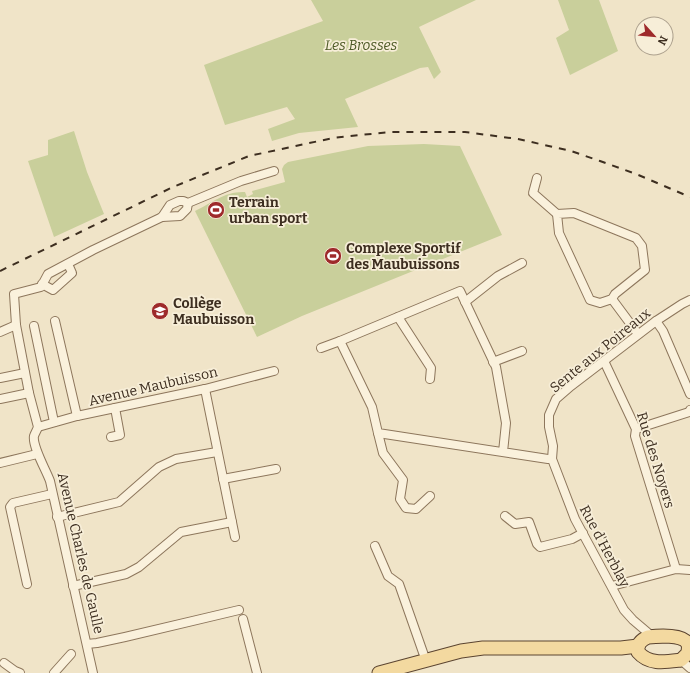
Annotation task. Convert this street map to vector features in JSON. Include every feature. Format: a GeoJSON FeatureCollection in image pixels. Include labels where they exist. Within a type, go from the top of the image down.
{"type":"FeatureCollection","features":[{"type":"Feature","properties":{"kind":"main road"},"geometry":{"type":"LineString","coordinates":[[380,673],[461,651],[483,648],[638,647],[645,638],[653,637],[678,637],[685,641],[688,654],[652,662],[643,658],[638,647]]}},
{"type":"Feature","properties":{"kind":"street"},"geometry":{"type":"LineString","coordinates":[[68,264],[72,273],[53,290],[42,284],[48,274],[68,264],[162,217],[180,216],[187,209],[188,204],[240,181],[274,171]]}},
{"type":"Feature","properties":{"kind":"street"},"geometry":{"type":"LineString","coordinates":[[537,178],[533,193],[557,214],[559,233],[590,300],[600,303],[612,300],[615,294],[645,270],[642,246],[636,238],[574,213],[557,214]]}},
{"type":"Feature","properties":{"kind":"street"},"geometry":{"type":"LineString","coordinates":[[162,217],[170,204],[183,201],[188,204]]}},
{"type":"Feature","properties":{"kind":"street"},"geometry":{"type":"LineString","coordinates":[[465,302],[498,276],[522,263]]}},
{"type":"Feature","properties":{"kind":"street","name":"Avenue Charles de Gaulle"},"geometry":{"type":"LineString","coordinates":[[42,284],[41,287],[14,294],[16,325],[29,393],[38,427],[34,437],[37,454],[43,463],[50,481],[93,673]]}},
{"type":"Feature","properties":{"kind":"street"},"geometry":{"type":"LineString","coordinates":[[321,348],[460,291],[496,367],[506,423],[503,452]]}},
{"type":"Feature","properties":{"kind":"street"},"geometry":{"type":"LineString","coordinates":[[612,300],[638,334]]}},
{"type":"Feature","properties":{"kind":"street","name":"Sente aux Poireaux"},"geometry":{"type":"LineString","coordinates":[[552,459],[553,446],[549,427],[549,415],[556,399],[638,334],[690,300]]}},
{"type":"Feature","properties":{"kind":"street"},"geometry":{"type":"LineString","coordinates":[[398,317],[431,368],[430,379]]}},
{"type":"Feature","properties":{"kind":"street"},"geometry":{"type":"LineString","coordinates":[[56,321],[77,416]]}},
{"type":"Feature","properties":{"kind":"street"},"geometry":{"type":"LineString","coordinates":[[656,321],[662,331],[690,394]]}},
{"type":"Feature","properties":{"kind":"street"},"geometry":{"type":"LineString","coordinates":[[0,332],[16,325]]}},
{"type":"Feature","properties":{"kind":"street"},"geometry":{"type":"LineString","coordinates":[[34,326],[54,422]]}},
{"type":"Feature","properties":{"kind":"street"},"geometry":{"type":"LineString","coordinates":[[340,341],[372,407],[383,453],[403,480],[400,499],[406,508],[416,509],[430,496]]}},
{"type":"Feature","properties":{"kind":"street"},"geometry":{"type":"LineString","coordinates":[[493,362],[522,350]]}},
{"type":"Feature","properties":{"kind":"street","name":"Rue des Noyers"},"geometry":{"type":"LineString","coordinates":[[604,361],[636,429],[635,436],[676,569]]}},
{"type":"Feature","properties":{"kind":"street","name":"Avenue Maubuisson"},"geometry":{"type":"LineString","coordinates":[[38,427],[77,416],[205,389],[274,370]]}},
{"type":"Feature","properties":{"kind":"street"},"geometry":{"type":"LineString","coordinates":[[0,378],[26,373]]}},
{"type":"Feature","properties":{"kind":"street"},"geometry":{"type":"LineString","coordinates":[[205,389],[235,536]]}},
{"type":"Feature","properties":{"kind":"street"},"geometry":{"type":"LineString","coordinates":[[0,399],[29,393]]}},
{"type":"Feature","properties":{"kind":"street"},"geometry":{"type":"LineString","coordinates":[[111,437],[120,435],[115,408]]}},
{"type":"Feature","properties":{"kind":"street"},"geometry":{"type":"LineString","coordinates":[[636,429],[689,412],[690,410]]}},
{"type":"Feature","properties":{"kind":"street"},"geometry":{"type":"LineString","coordinates":[[378,433],[552,459]]}},
{"type":"Feature","properties":{"kind":"street"},"geometry":{"type":"LineString","coordinates":[[57,517],[119,502],[159,467],[176,459],[217,452]]}},
{"type":"Feature","properties":{"kind":"street"},"geometry":{"type":"LineString","coordinates":[[0,463],[37,454]]}},
{"type":"Feature","properties":{"kind":"street","name":"Rue d'Herblay"},"geometry":{"type":"LineString","coordinates":[[552,459],[574,519],[624,610],[633,620]]}},
{"type":"Feature","properties":{"kind":"street"},"geometry":{"type":"LineString","coordinates":[[223,479],[276,469]]}},
{"type":"Feature","properties":{"kind":"street"},"geometry":{"type":"LineString","coordinates":[[27,584],[10,507],[13,503],[52,494]]}},
{"type":"Feature","properties":{"kind":"street"},"geometry":{"type":"LineString","coordinates":[[505,516],[515,524],[529,522],[537,544],[540,547],[572,539],[582,534]]}},
{"type":"Feature","properties":{"kind":"street"},"geometry":{"type":"LineString","coordinates":[[73,586],[126,574],[139,568],[181,532],[232,522]]}},
{"type":"Feature","properties":{"kind":"street"},"geometry":{"type":"LineString","coordinates":[[375,546],[388,576],[399,584],[426,661]]}},
{"type":"Feature","properties":{"kind":"street"},"geometry":{"type":"LineString","coordinates":[[612,586],[676,569],[690,570]]}},
{"type":"Feature","properties":{"kind":"street"},"geometry":{"type":"LineString","coordinates":[[87,644],[120,638],[239,610]]}},
{"type":"Feature","properties":{"kind":"street"},"geometry":{"type":"LineString","coordinates":[[243,619],[257,673]]}},
{"type":"Feature","properties":{"kind":"street"},"geometry":{"type":"LineString","coordinates":[[633,620],[653,637]]}},
{"type":"Feature","properties":{"kind":"street"},"geometry":{"type":"LineString","coordinates":[[633,620],[637,630],[638,647]]}},
{"type":"Feature","properties":{"kind":"street"},"geometry":{"type":"LineString","coordinates":[[54,673],[71,654]]}},
{"type":"Feature","properties":{"kind":"street"},"geometry":{"type":"LineString","coordinates":[[4,663],[20,673]]}},
{"type":"Feature","properties":{"kind":"green space","name":"Les Brosses"},"geometry":{"type":"Polygon","coordinates":[[[311,0],[476,0],[419,27],[441,72],[434,79],[428,67],[420,68],[345,99],[358,127],[299,133],[272,141],[268,129],[295,119],[287,107],[225,125],[204,65],[323,21],[311,0]]]}},
{"type":"Feature","properties":{"kind":"green space"},"geometry":{"type":"Polygon","coordinates":[[[558,0],[599,0],[618,51],[570,75],[556,38],[569,30],[558,0]]]}},
{"type":"Feature","properties":{"kind":"green space"},"geometry":{"type":"Polygon","coordinates":[[[74,131],[87,172],[104,214],[54,237],[28,161],[48,155],[48,140],[74,131]]]}},
{"type":"Feature","properties":{"kind":"green space","name":"Complexe Sportif des Maubuissons"},"geometry":{"type":"Polygon","coordinates":[[[424,144],[460,146],[502,235],[302,316],[257,337],[195,211],[231,193],[245,192],[247,197],[253,194],[252,191],[285,182],[282,169],[288,162],[368,146],[424,144]]]}},
{"type":"Feature","properties":{"kind":"railway"},"geometry":{"type":"LineString","coordinates":[[0,271],[173,187],[249,156],[333,138],[360,135],[392,132],[465,132],[518,139],[571,151],[636,174],[690,197]]}},
{"type":"Feature","properties":{"kind":"place","name":"Terrain urban sport"},"geometry":{"type":"Point","coordinates":[216,210]}},
{"type":"Feature","properties":{"kind":"place","name":"Complexe Sportif des Maubuissons"},"geometry":{"type":"Point","coordinates":[333,256]}},
{"type":"Feature","properties":{"kind":"place","name":"Collège Maubuisson"},"geometry":{"type":"Point","coordinates":[160,311]}}]}
